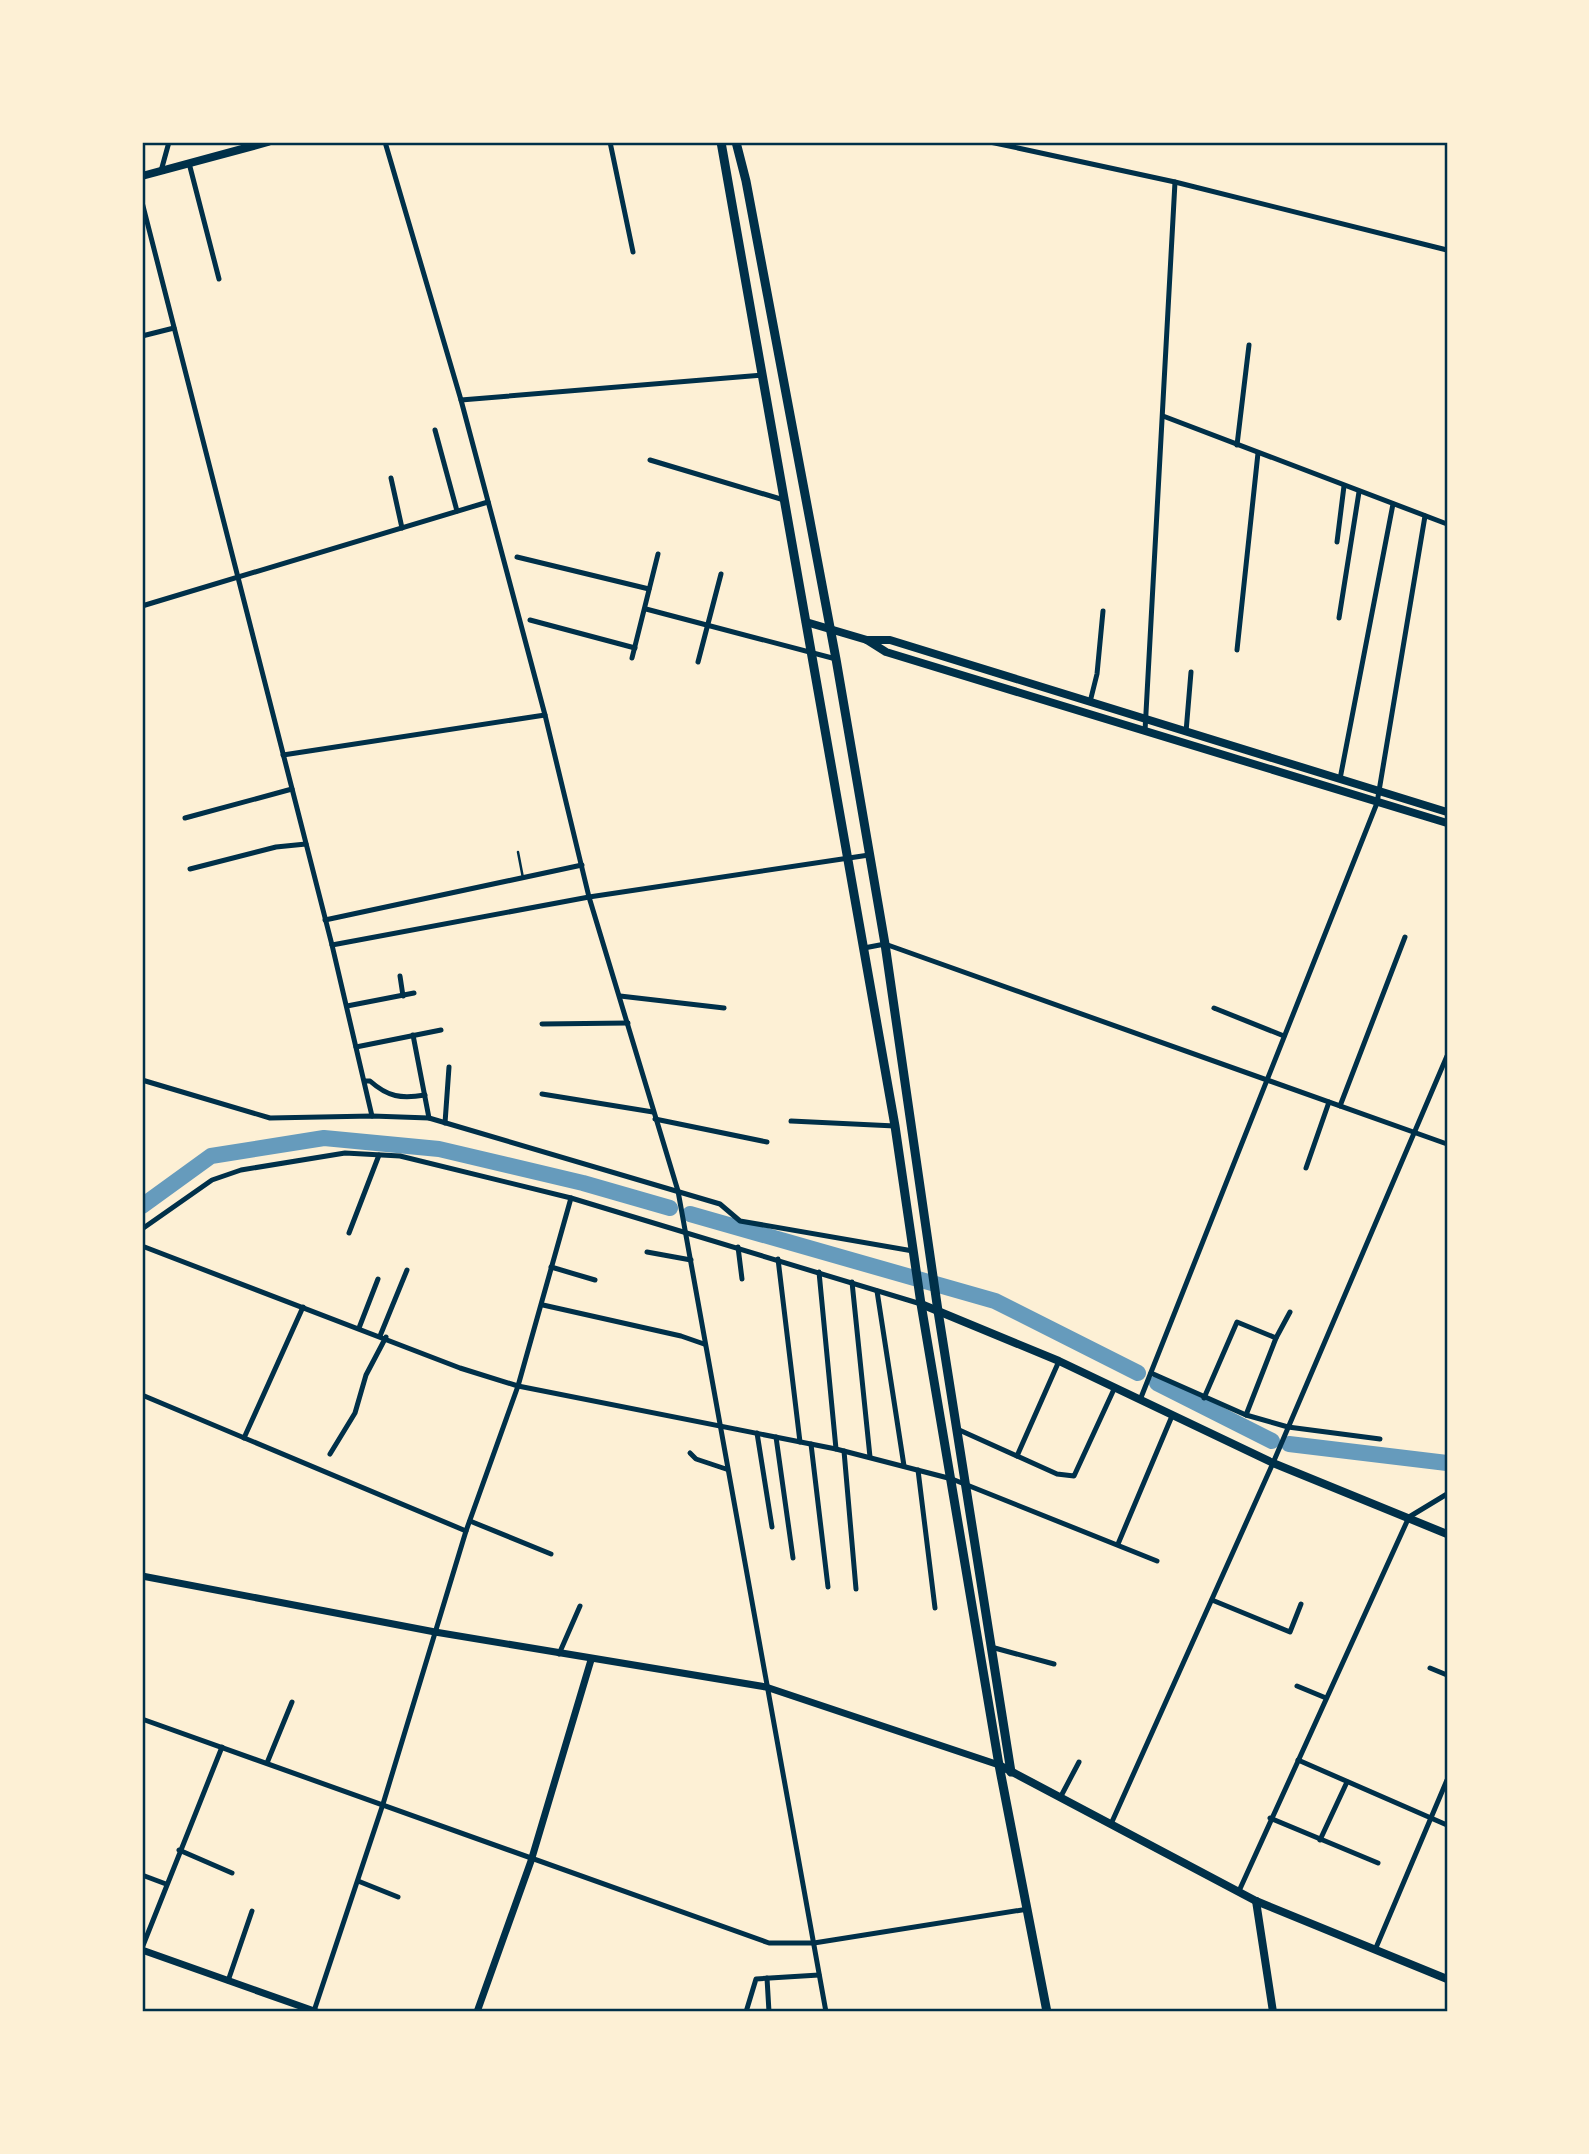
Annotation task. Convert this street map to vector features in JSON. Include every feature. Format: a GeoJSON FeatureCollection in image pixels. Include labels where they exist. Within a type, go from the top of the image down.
{"type":"FeatureCollection","features":[{"type":"Feature","properties":{"kind":"main road"},"geometry":{"type":"LineString","coordinates":[[142,176],[268,142]]}},
{"type":"Feature","properties":{"kind":"main road"},"geometry":{"type":"LineString","coordinates":[[721,142],[895,1126],[918,1287],[999,1765],[1047,2012]]}},
{"type":"Feature","properties":{"kind":"main road"},"geometry":{"type":"LineString","coordinates":[[736,142],[746,181],[836,659],[885,944],[938,1311],[1011,1772]]}},
{"type":"Feature","properties":{"kind":"main road"},"geometry":{"type":"LineString","coordinates":[[806,622],[867,640],[886,652],[1447,823]]}},
{"type":"Feature","properties":{"kind":"main road"},"geometry":{"type":"LineString","coordinates":[[867,640],[890,640],[1447,812]]}},
{"type":"Feature","properties":{"kind":"main road"},"geometry":{"type":"LineString","coordinates":[[921,1304],[1115,1387],[1273,1463],[1447,1534]]}},
{"type":"Feature","properties":{"kind":"main road"},"geometry":{"type":"LineString","coordinates":[[999,1765],[1256,1901],[1447,1979]]}},
{"type":"Feature","properties":{"kind":"main road"},"geometry":{"type":"LineString","coordinates":[[1256,1901],[1273,2012]]}},
{"type":"Feature","properties":{"kind":"street"},"geometry":{"type":"LineString","coordinates":[[162,171],[169,142]]}},
{"type":"Feature","properties":{"kind":"street"},"geometry":{"type":"LineString","coordinates":[[385,142],[461,400],[545,715],[589,897],[678,1191],[718,1425],[826,2012]]}},
{"type":"Feature","properties":{"kind":"street"},"geometry":{"type":"LineString","coordinates":[[610,142],[633,252]]}},
{"type":"Feature","properties":{"kind":"street"},"geometry":{"type":"LineString","coordinates":[[990,142],[1175,183],[1447,250]]}},
{"type":"Feature","properties":{"kind":"street"},"geometry":{"type":"LineString","coordinates":[[189,163],[219,278]]}},
{"type":"Feature","properties":{"kind":"street"},"geometry":{"type":"LineString","coordinates":[[1144,732],[1147,720],[1175,183]]}},
{"type":"Feature","properties":{"kind":"street"},"geometry":{"type":"LineString","coordinates":[[142,202],[326,920],[372,1116]]}},
{"type":"Feature","properties":{"kind":"street"},"geometry":{"type":"LineString","coordinates":[[142,336],[174,328]]}},
{"type":"Feature","properties":{"kind":"street"},"geometry":{"type":"LineString","coordinates":[[1237,446],[1248,345]]}},
{"type":"Feature","properties":{"kind":"street"},"geometry":{"type":"LineString","coordinates":[[461,400],[763,374]]}},
{"type":"Feature","properties":{"kind":"street"},"geometry":{"type":"LineString","coordinates":[[1163,416],[1447,524]]}},
{"type":"Feature","properties":{"kind":"street"},"geometry":{"type":"LineString","coordinates":[[435,430],[457,511]]}},
{"type":"Feature","properties":{"kind":"street"},"geometry":{"type":"LineString","coordinates":[[1237,650],[1258,453]]}},
{"type":"Feature","properties":{"kind":"street"},"geometry":{"type":"LineString","coordinates":[[650,460],[784,500]]}},
{"type":"Feature","properties":{"kind":"street"},"geometry":{"type":"LineString","coordinates":[[391,478],[402,528]]}},
{"type":"Feature","properties":{"kind":"street"},"geometry":{"type":"LineString","coordinates":[[1337,542],[1344,486]]}},
{"type":"Feature","properties":{"kind":"street"},"geometry":{"type":"LineString","coordinates":[[1339,618],[1359,492]]}},
{"type":"Feature","properties":{"kind":"street"},"geometry":{"type":"LineString","coordinates":[[142,606],[488,502]]}},
{"type":"Feature","properties":{"kind":"street"},"geometry":{"type":"LineString","coordinates":[[1340,779],[1393,504]]}},
{"type":"Feature","properties":{"kind":"street"},"geometry":{"type":"LineString","coordinates":[[1140,1400],[1377,803],[1425,516]]}},
{"type":"Feature","properties":{"kind":"street"},"geometry":{"type":"LineString","coordinates":[[632,658],[658,554]]}},
{"type":"Feature","properties":{"kind":"street"},"geometry":{"type":"LineString","coordinates":[[517,557],[649,589]]}},
{"type":"Feature","properties":{"kind":"street"},"geometry":{"type":"LineString","coordinates":[[698,662],[721,573]]}},
{"type":"Feature","properties":{"kind":"street"},"geometry":{"type":"LineString","coordinates":[[646,609],[836,659]]}},
{"type":"Feature","properties":{"kind":"street"},"geometry":{"type":"LineString","coordinates":[[1090,702],[1097,674],[1103,611]]}},
{"type":"Feature","properties":{"kind":"street"},"geometry":{"type":"LineString","coordinates":[[530,620],[635,648]]}},
{"type":"Feature","properties":{"kind":"street"},"geometry":{"type":"LineString","coordinates":[[1186,732],[1191,672]]}},
{"type":"Feature","properties":{"kind":"street"},"geometry":{"type":"LineString","coordinates":[[283,755],[545,715]]}},
{"type":"Feature","properties":{"kind":"street"},"geometry":{"type":"LineString","coordinates":[[185,818],[292,789]]}},
{"type":"Feature","properties":{"kind":"street"},"geometry":{"type":"LineString","coordinates":[[190,869],[276,847],[306,844]]}},
{"type":"Feature","properties":{"kind":"street"},"geometry":{"type":"LineString","coordinates":[[332,945],[589,897],[870,856]]}},
{"type":"Feature","properties":{"kind":"street"},"geometry":{"type":"LineString","coordinates":[[326,920],[582,865]]}},
{"type":"Feature","properties":{"kind":"street"},"geometry":{"type":"LineString","coordinates":[[1340,1106],[1405,937]]}},
{"type":"Feature","properties":{"kind":"street"},"geometry":{"type":"LineString","coordinates":[[864,948],[885,944],[1447,1144]]}},
{"type":"Feature","properties":{"kind":"street"},"geometry":{"type":"LineString","coordinates":[[400,976],[403,996]]}},
{"type":"Feature","properties":{"kind":"street"},"geometry":{"type":"LineString","coordinates":[[347,1006],[414,993]]}},
{"type":"Feature","properties":{"kind":"street"},"geometry":{"type":"LineString","coordinates":[[620,996],[724,1008]]}},
{"type":"Feature","properties":{"kind":"street"},"geometry":{"type":"LineString","coordinates":[[1214,1008],[1284,1036]]}},
{"type":"Feature","properties":{"kind":"street"},"geometry":{"type":"LineString","coordinates":[[542,1024],[628,1023]]}},
{"type":"Feature","properties":{"kind":"street"},"geometry":{"type":"LineString","coordinates":[[356,1047],[441,1030]]}},
{"type":"Feature","properties":{"kind":"street"},"geometry":{"type":"LineString","coordinates":[[413,1035],[429,1118]]}},
{"type":"Feature","properties":{"kind":"street"},"geometry":{"type":"LineString","coordinates":[[1111,1824],[1273,1463],[1447,1056]]}},
{"type":"Feature","properties":{"kind":"street"},"geometry":{"type":"LineString","coordinates":[[445,1123],[449,1067]]}},
{"type":"Feature","properties":{"kind":"street"},"geometry":{"type":"LineString","coordinates":[[142,1080],[270,1118],[429,1118],[720,1204],[740,1221],[913,1251]]}},
{"type":"Feature","properties":{"kind":"street"},"geometry":{"type":"LineString","coordinates":[[365,1082],[370,1081],[384,1093],[395,1097],[425,1095]]}},
{"type":"Feature","properties":{"kind":"street"},"geometry":{"type":"LineString","coordinates":[[542,1094],[767,1142]]}},
{"type":"Feature","properties":{"kind":"street"},"geometry":{"type":"LineString","coordinates":[[1306,1168],[1329,1102]]}},
{"type":"Feature","properties":{"kind":"street"},"geometry":{"type":"LineString","coordinates":[[791,1121],[895,1126]]}},
{"type":"Feature","properties":{"kind":"street"},"geometry":{"type":"LineString","coordinates":[[142,1229],[212,1180],[241,1170],[345,1153],[400,1156],[570,1198],[921,1304]]}},
{"type":"Feature","properties":{"kind":"street"},"geometry":{"type":"LineString","coordinates":[[349,1233],[379,1155]]}},
{"type":"Feature","properties":{"kind":"street"},"geometry":{"type":"LineString","coordinates":[[222,1746],[142,1949],[315,2012],[383,1804],[466,1531],[518,1386],[543,1306],[570,1198]]}},
{"type":"Feature","properties":{"kind":"street"},"geometry":{"type":"LineString","coordinates":[[142,1245],[460,1368],[518,1386],[836,1449],[918,1469],[952,1479],[1157,1561]]}},
{"type":"Feature","properties":{"kind":"street"},"geometry":{"type":"LineString","coordinates":[[738,1247],[742,1279]]}},
{"type":"Feature","properties":{"kind":"street"},"geometry":{"type":"LineString","coordinates":[[647,1252],[691,1260]]}},
{"type":"Feature","properties":{"kind":"street"},"geometry":{"type":"LineString","coordinates":[[778,1259],[800,1442]]}},
{"type":"Feature","properties":{"kind":"street"},"geometry":{"type":"LineString","coordinates":[[551,1267],[595,1280]]}},
{"type":"Feature","properties":{"kind":"street"},"geometry":{"type":"LineString","coordinates":[[330,1454],[355,1413],[366,1375],[407,1270]]}},
{"type":"Feature","properties":{"kind":"street"},"geometry":{"type":"LineString","coordinates":[[819,1272],[836,1449]]}},
{"type":"Feature","properties":{"kind":"street"},"geometry":{"type":"LineString","coordinates":[[359,1328],[379,1279]]}},
{"type":"Feature","properties":{"kind":"street"},"geometry":{"type":"LineString","coordinates":[[852,1282],[870,1457]]}},
{"type":"Feature","properties":{"kind":"street"},"geometry":{"type":"LineString","coordinates":[[877,1291],[904,1466]]}},
{"type":"Feature","properties":{"kind":"street"},"geometry":{"type":"LineString","coordinates":[[543,1306],[681,1336],[704,1344]]}},
{"type":"Feature","properties":{"kind":"street"},"geometry":{"type":"LineString","coordinates":[[244,1438],[303,1307]]}},
{"type":"Feature","properties":{"kind":"street"},"geometry":{"type":"LineString","coordinates":[[1246,1415],[1276,1338],[1290,1312]]}},
{"type":"Feature","properties":{"kind":"street"},"geometry":{"type":"LineString","coordinates":[[1204,1398],[1237,1322],[1276,1338]]}},
{"type":"Feature","properties":{"kind":"street"},"geometry":{"type":"LineString","coordinates":[[1017,1456],[1059,1362]]}},
{"type":"Feature","properties":{"kind":"street"},"geometry":{"type":"LineString","coordinates":[[1151,1373],[1246,1415],[1288,1427],[1380,1439]]}},
{"type":"Feature","properties":{"kind":"street"},"geometry":{"type":"LineString","coordinates":[[957,1429],[1057,1474],[1074,1476],[1115,1387]]}},
{"type":"Feature","properties":{"kind":"street"},"geometry":{"type":"LineString","coordinates":[[142,1395],[466,1531]]}},
{"type":"Feature","properties":{"kind":"street"},"geometry":{"type":"LineString","coordinates":[[1118,1544],[1172,1416]]}},
{"type":"Feature","properties":{"kind":"street"},"geometry":{"type":"LineString","coordinates":[[757,1433],[772,1527]]}},
{"type":"Feature","properties":{"kind":"street"},"geometry":{"type":"LineString","coordinates":[[776,1437],[793,1559]]}},
{"type":"Feature","properties":{"kind":"street"},"geometry":{"type":"LineString","coordinates":[[811,1444],[828,1587]]}},
{"type":"Feature","properties":{"kind":"street"},"geometry":{"type":"LineString","coordinates":[[844,1451],[856,1589]]}},
{"type":"Feature","properties":{"kind":"street"},"geometry":{"type":"LineString","coordinates":[[690,1453],[696,1459],[726,1469]]}},
{"type":"Feature","properties":{"kind":"street"},"geometry":{"type":"LineString","coordinates":[[918,1469],[935,1608]]}},
{"type":"Feature","properties":{"kind":"street"},"geometry":{"type":"LineString","coordinates":[[1239,1891],[1409,1517],[1447,1494]]}},
{"type":"Feature","properties":{"kind":"street"},"geometry":{"type":"LineString","coordinates":[[470,1521],[551,1554]]}},
{"type":"Feature","properties":{"kind":"street"},"geometry":{"type":"LineString","coordinates":[[142,1576],[591,1660],[766,1687],[999,1765]]}},
{"type":"Feature","properties":{"kind":"street"},"geometry":{"type":"LineString","coordinates":[[1212,1600],[1290,1632],[1301,1604]]}},
{"type":"Feature","properties":{"kind":"street"},"geometry":{"type":"LineString","coordinates":[[559,1654],[580,1606]]}},
{"type":"Feature","properties":{"kind":"street"},"geometry":{"type":"LineString","coordinates":[[991,1647],[1054,1664]]}},
{"type":"Feature","properties":{"kind":"street"},"geometry":{"type":"LineString","coordinates":[[477,2012],[531,1861],[591,1660]]}},
{"type":"Feature","properties":{"kind":"street"},"geometry":{"type":"LineString","coordinates":[[1430,1668],[1447,1675]]}},
{"type":"Feature","properties":{"kind":"street"},"geometry":{"type":"LineString","coordinates":[[1297,1686],[1326,1698]]}},
{"type":"Feature","properties":{"kind":"street"},"geometry":{"type":"LineString","coordinates":[[267,1763],[292,1702]]}},
{"type":"Feature","properties":{"kind":"street"},"geometry":{"type":"LineString","coordinates":[[142,1719],[383,1804],[531,1861],[769,1943],[814,1943],[1029,1909]]}},
{"type":"Feature","properties":{"kind":"street"},"geometry":{"type":"LineString","coordinates":[[1298,1760],[1447,1825]]}},
{"type":"Feature","properties":{"kind":"street"},"geometry":{"type":"LineString","coordinates":[[1060,1798],[1079,1762]]}},
{"type":"Feature","properties":{"kind":"street"},"geometry":{"type":"LineString","coordinates":[[1375,1950],[1447,1780]]}},
{"type":"Feature","properties":{"kind":"street"},"geometry":{"type":"LineString","coordinates":[[1320,1840],[1347,1782]]}},
{"type":"Feature","properties":{"kind":"street"},"geometry":{"type":"LineString","coordinates":[[1270,1818],[1378,1863]]}},
{"type":"Feature","properties":{"kind":"street"},"geometry":{"type":"LineString","coordinates":[[179,1850],[232,1873]]}},
{"type":"Feature","properties":{"kind":"street"},"geometry":{"type":"LineString","coordinates":[[142,1874],[166,1884]]}},
{"type":"Feature","properties":{"kind":"street"},"geometry":{"type":"LineString","coordinates":[[358,1881],[398,1897]]}},
{"type":"Feature","properties":{"kind":"street"},"geometry":{"type":"LineString","coordinates":[[228,1981],[252,1911]]}},
{"type":"Feature","properties":{"kind":"street"},"geometry":{"type":"LineString","coordinates":[[746,2012],[756,1979],[820,1975]]}},
{"type":"Feature","properties":{"kind":"street"},"geometry":{"type":"LineString","coordinates":[[767,1978],[769,2012]]}},
{"type":"Feature","properties":{"kind":"lane"},"geometry":{"type":"LineString","coordinates":[[518,852],[523,878]]}},
{"type":"Feature","properties":{"kind":"waterway"},"geometry":{"type":"LineString","coordinates":[[142,1206],[211,1156],[324,1138],[439,1149],[583,1183],[670,1208]]}},
{"type":"Feature","properties":{"kind":"waterway"},"geometry":{"type":"LineString","coordinates":[[690,1214],[995,1301],[1138,1373]]}},
{"type":"Feature","properties":{"kind":"waterway"},"geometry":{"type":"LineString","coordinates":[[1157,1383],[1272,1441]]}},
{"type":"Feature","properties":{"kind":"waterway"},"geometry":{"type":"LineString","coordinates":[[1289,1444],[1447,1463]]}}]}
